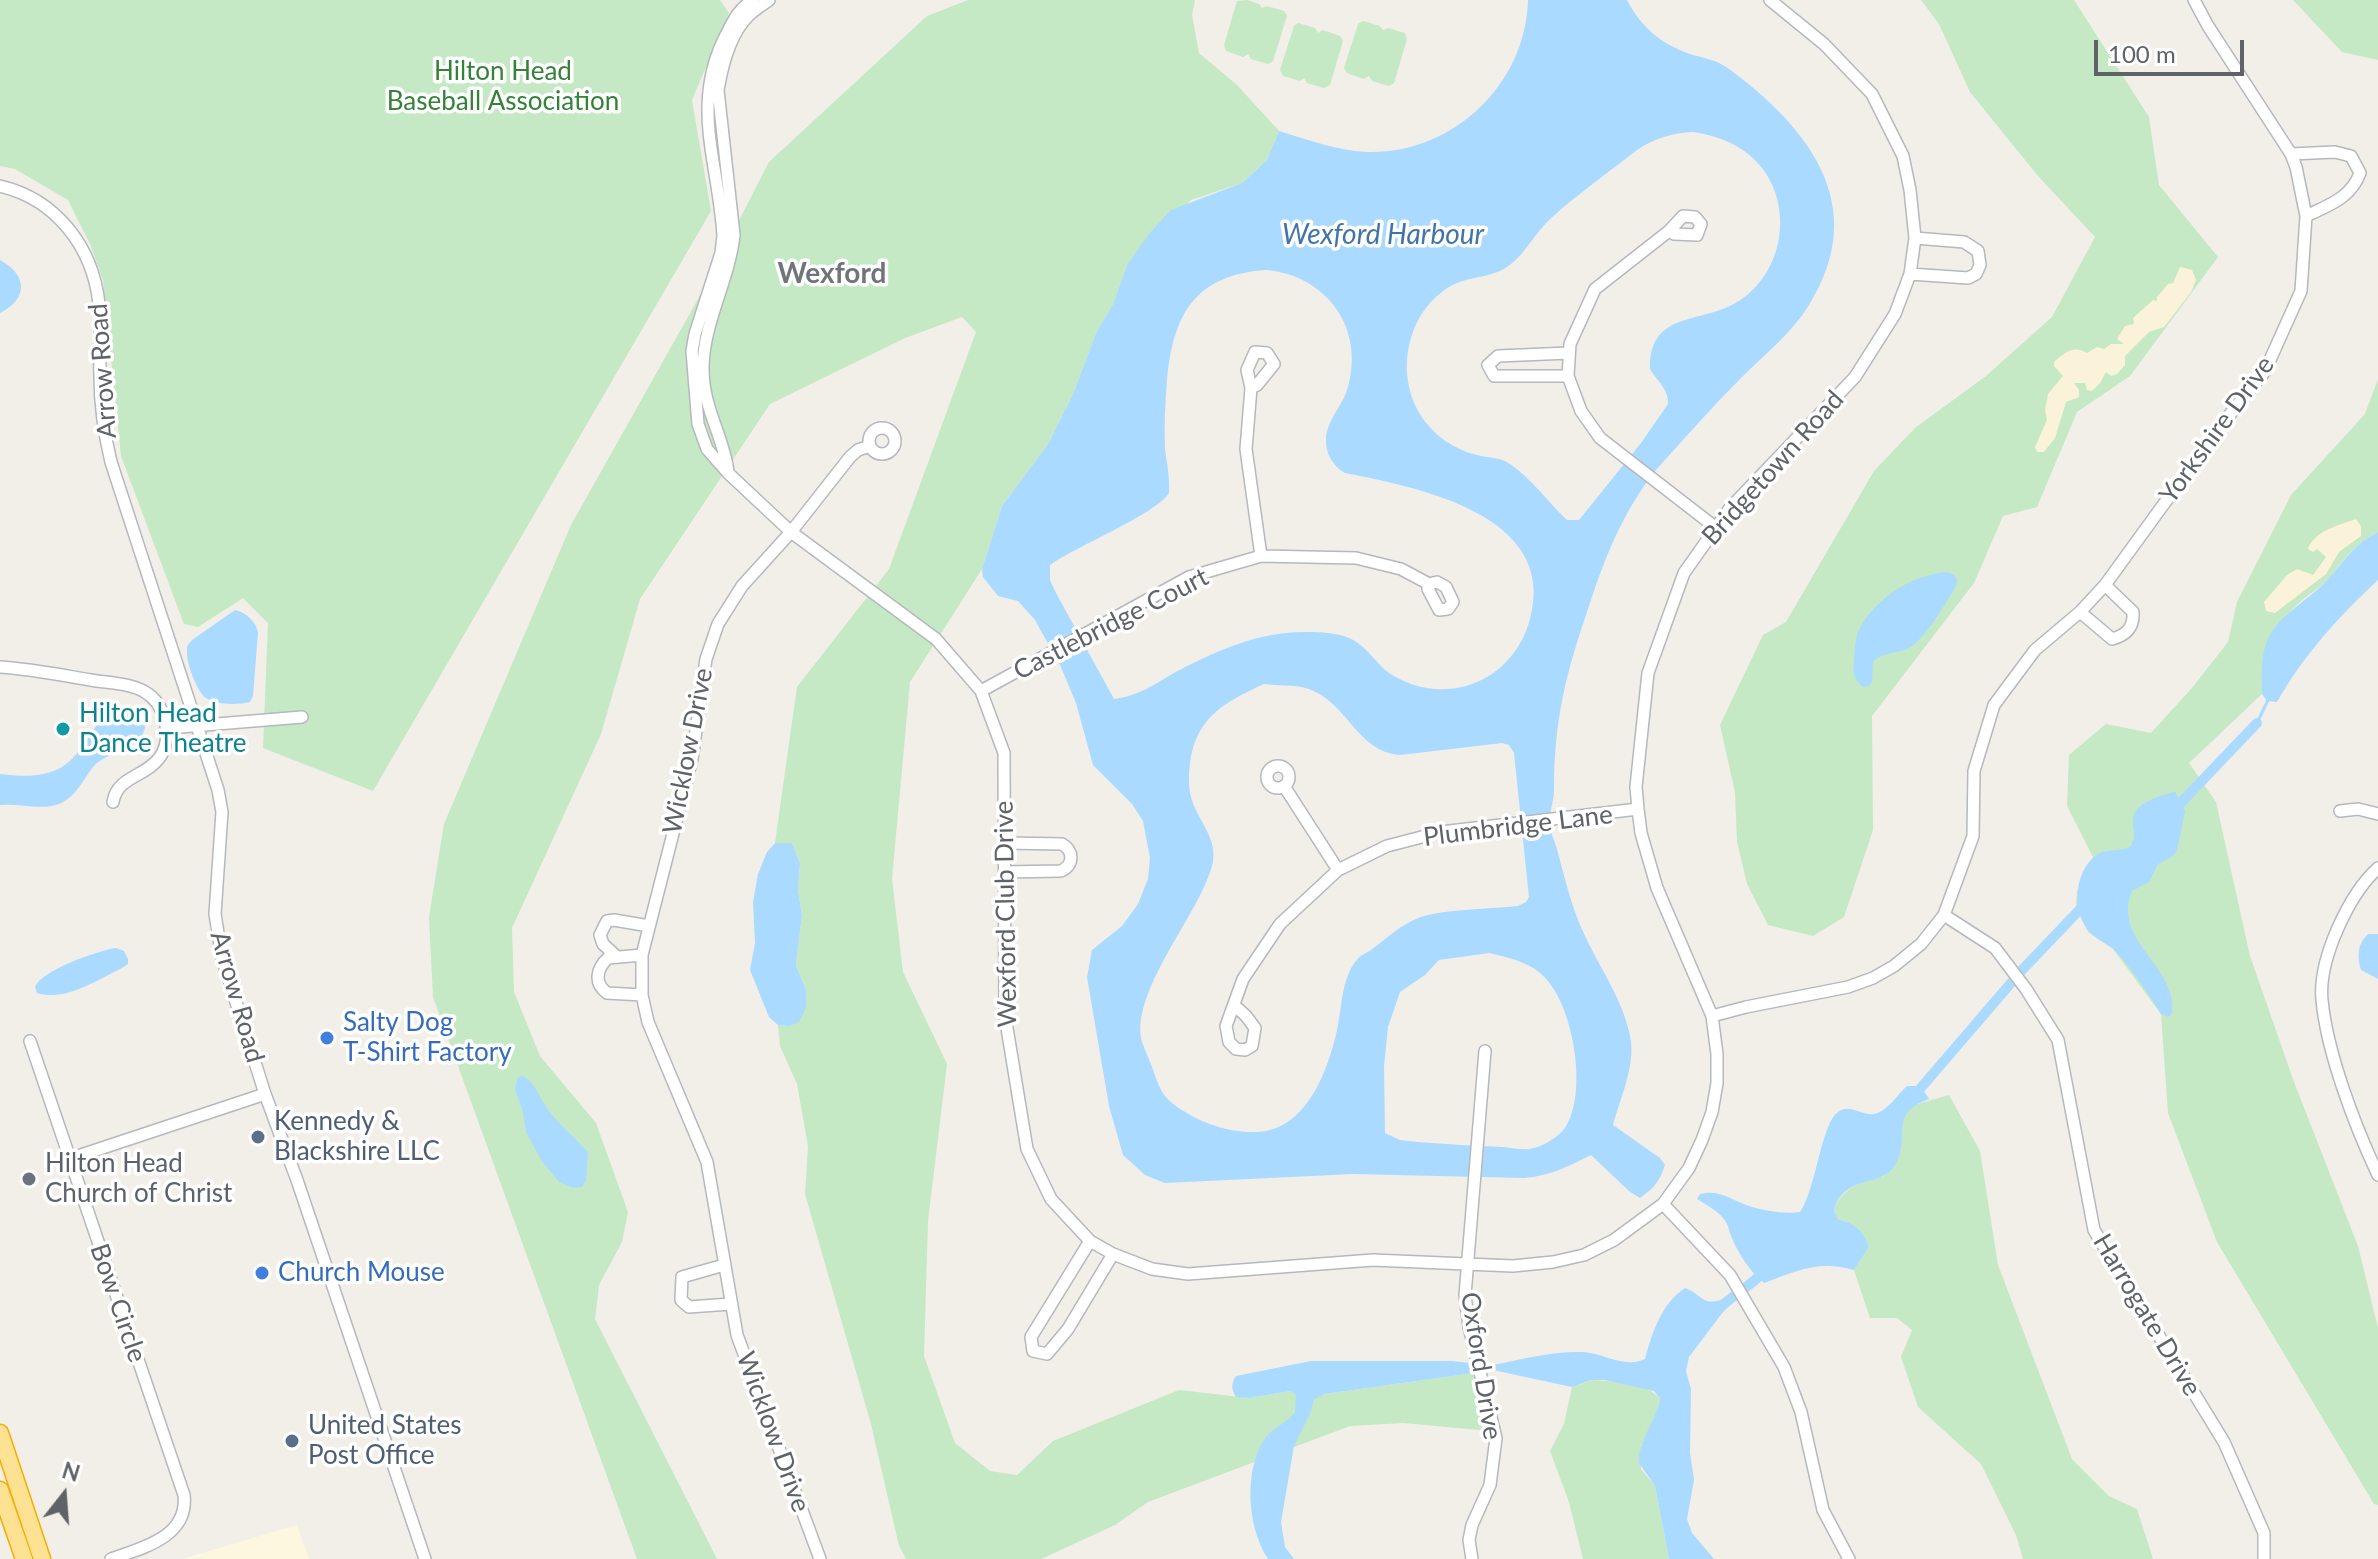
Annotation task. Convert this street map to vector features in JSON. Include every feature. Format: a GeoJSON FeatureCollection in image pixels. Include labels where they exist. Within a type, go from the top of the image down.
{"type":"FeatureCollection","features":[{"type":"Feature","properties":{"kind":"highway"},"geometry":{"type":"LineString","coordinates":[[0,1433],[42,1559]]}},
{"type":"Feature","properties":{"kind":"highway"},"geometry":{"type":"LineString","coordinates":[[0,1490],[24,1559]]}},
{"type":"Feature","properties":{"kind":"street","name":"Wexford Club Drive"},"geometry":{"type":"LineString","coordinates":[[769,0],[745,6],[711,68],[706,122],[734,235],[732,256],[704,350],[704,394],[728,473],[791,532],[936,639],[981,691],[1004,753],[1005,1016],[1027,1149],[1051,1199],[1090,1241],[1113,1254],[1152,1269],[1188,1274],[1373,1260],[1513,1266],[1553,1262],[1584,1255],[1614,1240],[1663,1204]]}},
{"type":"Feature","properties":{"kind":"street","name":"Bridgetown Road"},"geometry":{"type":"LineString","coordinates":[[1663,1204],[1689,1168],[1702,1140],[1712,1112],[1717,1083],[1717,1054],[1712,1016],[1657,888],[1641,833],[1636,787],[1648,673],[1684,573],[1715,527],[1855,377],[1895,314],[1910,274],[1915,238],[1903,156],[1872,94],[1824,44],[1770,0]]}},
{"type":"Feature","properties":{"kind":"street","name":"Yorkshire Drive"},"geometry":{"type":"LineString","coordinates":[[1712,1016],[1848,987],[1894,966],[1921,944],[1944,915],[1973,836],[1974,771],[1994,705],[2035,650],[2080,612],[2105,585],[2219,428],[2263,375],[2301,291],[2306,216],[2291,154],[2223,51],[2194,0]]}},
{"type":"Feature","properties":{"kind":"street"},"geometry":{"type":"LineString","coordinates":[[2291,154],[2335,152],[2351,156],[2360,173],[2356,185],[2347,195],[2306,216]]}},
{"type":"Feature","properties":{"kind":"street","name":"Arrow Road"},"geometry":{"type":"LineString","coordinates":[[0,186],[32,196],[49,208],[78,239],[90,262],[99,303],[105,436],[218,790],[222,812],[214,898],[217,937],[230,988],[425,1559]]}},
{"type":"Feature","properties":{"kind":"street"},"geometry":{"type":"LineString","coordinates":[[1669,231],[1595,289],[1570,344],[1568,376],[1581,411],[1600,438],[1715,527]]}},
{"type":"Feature","properties":{"kind":"street"},"geometry":{"type":"LineString","coordinates":[[1910,274],[1957,279],[1976,274],[1980,265],[1978,251],[1964,242],[1915,238]]}},
{"type":"Feature","properties":{"kind":"street"},"geometry":{"type":"LineString","coordinates":[[1568,376],[1494,376],[1488,365],[1498,356],[1569,353]]}},
{"type":"Feature","properties":{"kind":"street"},"geometry":{"type":"LineString","coordinates":[[1251,388],[1246,449],[1261,556]]}},
{"type":"Feature","properties":{"kind":"street","name":"Wicklow Drive"},"geometry":{"type":"LineString","coordinates":[[820,1559],[737,1335],[707,1162],[648,1022],[642,995],[642,955],[692,759],[706,659],[718,624],[742,586],[791,532],[850,457],[870,446]]}},
{"type":"Feature","properties":{"kind":"street","name":"Castlebridge Court"},"geometry":{"type":"LineString","coordinates":[[981,691],[1189,577],[1261,556],[1356,558],[1401,569],[1429,584]]}},
{"type":"Feature","properties":{"kind":"street"},"geometry":{"type":"LineString","coordinates":[[2080,612],[2112,639],[2122,636],[2131,627],[2133,612],[2105,585]]}},
{"type":"Feature","properties":{"kind":"street"},"geometry":{"type":"LineString","coordinates":[[0,667],[53,673],[140,690],[152,697],[168,728],[167,741],[161,755],[140,774],[119,786],[113,802]]}},
{"type":"Feature","properties":{"kind":"street"},"geometry":{"type":"LineString","coordinates":[[168,728],[302,717]]}},
{"type":"Feature","properties":{"kind":"street"},"geometry":{"type":"LineString","coordinates":[[1284,786],[1338,870]]}},
{"type":"Feature","properties":{"kind":"street","name":"Plumbridge Lane"},"geometry":{"type":"LineString","coordinates":[[1235,1006],[1243,979],[1280,924],[1338,870],[1401,842],[1441,832],[1638,809]]}},
{"type":"Feature","properties":{"kind":"street"},"geometry":{"type":"LineString","coordinates":[[2340,811],[2358,809],[2378,814]]}},
{"type":"Feature","properties":{"kind":"street"},"geometry":{"type":"LineString","coordinates":[[1004,872],[1061,871],[1071,861],[1071,854],[1062,844],[1005,843]]}},
{"type":"Feature","properties":{"kind":"street"},"geometry":{"type":"LineString","coordinates":[[2378,868],[2368,877],[2341,919],[2324,973],[2321,998],[2343,1085],[2378,1175]]}},
{"type":"Feature","properties":{"kind":"street","name":"Harrogate Drive"},"geometry":{"type":"LineString","coordinates":[[1944,915],[1995,948],[2026,989],[2058,1040],[2094,1230],[2224,1442],[2264,1533],[2264,1559]]}},
{"type":"Feature","properties":{"kind":"street"},"geometry":{"type":"LineString","coordinates":[[616,956],[603,944],[600,935],[607,921],[649,926]]}},
{"type":"Feature","properties":{"kind":"street"},"geometry":{"type":"LineString","coordinates":[[642,955],[608,958],[601,966],[599,985],[607,993],[642,995]]}},
{"type":"Feature","properties":{"kind":"street","name":"Bow Circle"},"geometry":{"type":"LineString","coordinates":[[30,1041],[185,1503],[181,1518],[169,1534],[111,1559]]}},
{"type":"Feature","properties":{"kind":"street","name":"Oxford Drive"},"geometry":{"type":"LineString","coordinates":[[1472,1559],[1469,1540],[1472,1525],[1490,1485],[1496,1438],[1469,1327],[1465,1295],[1485,1051]]}},
{"type":"Feature","properties":{"kind":"street"},"geometry":{"type":"LineString","coordinates":[[69,1159],[265,1094]]}},
{"type":"Feature","properties":{"kind":"street"},"geometry":{"type":"LineString","coordinates":[[1663,1204],[1730,1275],[1784,1367],[1801,1412],[1823,1510],[1849,1559]]}},
{"type":"Feature","properties":{"kind":"street"},"geometry":{"type":"LineString","coordinates":[[1090,1241],[1031,1337],[1033,1351],[1047,1354],[1068,1329],[1113,1254]]}},
{"type":"Feature","properties":{"kind":"street"},"geometry":{"type":"LineString","coordinates":[[724,1265],[682,1277],[681,1300],[689,1307],[730,1304]]}},
{"type":"Feature","properties":{"kind":"shaded area"},"geometry":{"type":"Polygon","coordinates":[[[297,1525],[309,1559],[182,1559],[297,1525]]]}},
{"type":"Feature","properties":{"kind":"green space","name":"Hilton Head Baseball Association"},"geometry":{"type":"Polygon","coordinates":[[[0,0],[720,0],[729,13],[692,100],[711,211],[373,791],[263,748],[268,623],[243,598],[198,627],[184,624],[121,456],[103,280],[91,246],[68,200],[15,169],[0,166],[0,0]]]}},
{"type":"Feature","properties":{"kind":"green space"},"geometry":{"type":"Polygon","coordinates":[[[968,0],[1195,0],[1192,15],[1199,53],[1237,85],[1279,131],[1267,160],[1242,183],[1191,200],[1127,265],[1113,304],[1096,333],[1073,394],[1048,444],[1002,506],[982,569],[910,682],[892,879],[903,972],[947,1064],[928,1221],[924,1356],[955,1443],[990,1471],[1017,1475],[1053,1441],[1179,1390],[1249,1398],[1291,1391],[1324,1394],[1474,1373],[1491,1431],[1403,1423],[1350,1426],[1148,1502],[1115,1525],[1041,1559],[906,1559],[899,1546],[871,1424],[805,1194],[808,1146],[797,1084],[780,1046],[778,1025],[789,1026],[806,990],[796,965],[802,915],[798,890],[800,863],[792,843],[775,843],[797,687],[889,569],[976,332],[962,317],[905,338],[770,404],[640,599],[601,734],[512,928],[514,992],[540,1056],[596,1123],[628,1212],[622,1242],[599,1285],[595,1319],[717,1559],[637,1559],[433,997],[429,917],[444,824],[571,525],[707,283],[769,162],[927,16],[968,0]]]}},
{"type":"Feature","properties":{"kind":"green space"},"geometry":{"type":"Polygon","coordinates":[[[1247,0],[1262,8],[1267,6],[1284,11],[1287,16],[1273,61],[1268,64],[1251,59],[1248,54],[1243,57],[1226,51],[1224,45],[1237,1],[1247,0]]]}},
{"type":"Feature","properties":{"kind":"green space"},"geometry":{"type":"Polygon","coordinates":[[[1921,0],[2074,0],[2149,117],[2159,185],[2218,257],[2130,376],[2077,412],[2037,507],[2003,516],[1974,583],[1872,716],[1873,830],[1844,917],[1813,936],[1768,925],[1747,884],[1737,841],[1735,792],[1720,725],[1763,635],[1786,622],[1874,471],[1915,428],[1986,376],[2052,317],[2095,237],[2038,176],[1970,92],[1939,24],[1921,0]]]}},
{"type":"Feature","properties":{"kind":"green space"},"geometry":{"type":"Polygon","coordinates":[[[2293,0],[2378,0],[2378,60],[2342,52],[2293,0]]]}},
{"type":"Feature","properties":{"kind":"green space"},"geometry":{"type":"Polygon","coordinates":[[[1363,21],[1380,26],[1383,30],[1388,28],[1405,33],[1407,39],[1394,83],[1389,86],[1372,81],[1369,76],[1364,79],[1347,73],[1344,68],[1358,24],[1363,21]]]}},
{"type":"Feature","properties":{"kind":"green space"},"geometry":{"type":"Polygon","coordinates":[[[1298,23],[1315,28],[1318,33],[1323,30],[1340,36],[1343,41],[1330,85],[1324,88],[1307,83],[1304,78],[1300,81],[1283,76],[1280,70],[1294,26],[1298,23]]]}},
{"type":"Feature","properties":{"kind":"green space"},"geometry":{"type":"Polygon","coordinates":[[[2378,379],[2378,532],[2356,547],[2326,581],[2279,623],[2265,653],[2262,694],[2189,763],[2216,802],[2250,956],[2294,1082],[2358,1246],[2378,1328],[2378,1505],[2374,1504],[2217,1242],[2168,1113],[2161,1014],[2113,949],[2088,932],[2076,907],[2077,891],[2093,857],[2067,806],[2069,755],[2106,724],[2151,733],[2228,642],[2237,602],[2291,495],[2365,414],[2378,379]]]}},
{"type":"Feature","properties":{"kind":"green space"},"geometry":{"type":"Polygon","coordinates":[[[1949,1095],[1980,1151],[1998,1265],[2072,1459],[2109,1496],[2137,1509],[2153,1559],[2023,1559],[2016,1535],[1981,1464],[1918,1407],[1901,1357],[1912,1330],[1897,1318],[1870,1318],[1854,1270],[1869,1247],[1867,1241],[1854,1226],[1838,1219],[1834,1211],[1847,1191],[1884,1176],[1904,1115],[1914,1105],[1949,1095]]]}},
{"type":"Feature","properties":{"kind":"green space"},"geometry":{"type":"Polygon","coordinates":[[[1592,1380],[1638,1386],[1660,1399],[1641,1446],[1641,1469],[1655,1486],[1669,1559],[1583,1559],[1569,1502],[1550,1451],[1564,1424],[1572,1387],[1592,1380]]]}},
{"type":"Feature","properties":{"kind":"sand"},"geometry":{"type":"Polygon","coordinates":[[[2180,267],[2192,270],[2196,280],[2191,292],[2164,327],[2149,332],[2125,356],[2125,365],[2117,374],[2111,376],[2106,372],[2092,391],[2087,390],[2085,383],[2074,383],[2079,397],[2066,402],[2055,438],[2044,452],[2037,452],[2035,447],[2047,420],[2048,394],[2063,376],[2054,362],[2074,350],[2087,353],[2097,347],[2104,349],[2111,344],[2124,344],[2117,339],[2125,326],[2134,324],[2133,318],[2153,300],[2157,301],[2168,284],[2173,283],[2180,267]]]}},
{"type":"Feature","properties":{"kind":"sand"},"geometry":{"type":"Polygon","coordinates":[[[2356,519],[2361,526],[2361,536],[2339,552],[2326,574],[2275,613],[2266,611],[2264,602],[2287,575],[2297,569],[2313,575],[2326,557],[2317,549],[2313,552],[2308,549],[2311,543],[2328,530],[2356,519]]]}},
{"type":"Feature","properties":{"kind":"water","name":"Wexford Harbour"},"geometry":{"type":"Polygon","coordinates":[[[1528,0],[1627,0],[1645,26],[1661,40],[1725,66],[1784,117],[1806,143],[1822,172],[1832,202],[1834,235],[1827,269],[1809,305],[1786,334],[1731,388],[1655,471],[1624,519],[1581,630],[1559,718],[1551,829],[1576,915],[1618,1001],[1631,1042],[1628,1073],[1613,1125],[1660,1158],[1665,1165],[1656,1184],[1640,1198],[1591,1155],[1551,1173],[1524,1178],[1353,1174],[1165,1183],[1145,1175],[1123,1155],[1109,1106],[1087,977],[1092,950],[1122,926],[1138,904],[1148,879],[1150,858],[1143,821],[1132,804],[1093,765],[1076,703],[1060,665],[1035,620],[1018,601],[998,596],[983,577],[982,569],[1002,506],[1048,444],[1073,394],[1096,333],[1113,304],[1127,265],[1171,210],[1242,183],[1267,160],[1279,131],[1335,147],[1368,152],[1399,149],[1429,141],[1455,127],[1479,108],[1499,86],[1514,59],[1524,31],[1528,0]],[[1693,132],[1671,135],[1637,150],[1583,192],[1551,218],[1504,269],[1449,287],[1421,315],[1413,333],[1408,352],[1410,391],[1429,426],[1460,449],[1510,464],[1567,520],[1579,520],[1668,404],[1665,389],[1650,369],[1657,338],[1678,323],[1718,311],[1749,293],[1772,262],[1778,243],[1778,204],[1772,185],[1755,160],[1722,139],[1693,132]],[[1266,270],[1241,273],[1205,290],[1182,318],[1175,337],[1170,357],[1165,415],[1169,493],[1133,520],[1050,565],[1050,580],[1056,593],[1114,699],[1138,693],[1222,650],[1255,639],[1289,633],[1327,633],[1348,637],[1395,677],[1418,686],[1454,688],[1487,677],[1511,656],[1523,639],[1530,619],[1533,583],[1523,554],[1503,530],[1475,512],[1442,498],[1345,473],[1336,467],[1328,453],[1326,437],[1346,394],[1352,365],[1351,345],[1345,325],[1336,308],[1307,282],[1266,270]],[[1264,684],[1215,713],[1193,747],[1189,770],[1190,793],[1212,844],[1212,866],[1205,886],[1147,996],[1141,1018],[1141,1038],[1159,1086],[1172,1103],[1211,1125],[1256,1132],[1273,1129],[1288,1121],[1312,1096],[1333,1046],[1347,976],[1359,958],[1401,927],[1421,917],[1518,906],[1529,897],[1514,753],[1509,745],[1502,743],[1400,755],[1385,752],[1362,736],[1334,705],[1309,689],[1264,684]],[[1489,953],[1439,960],[1425,975],[1400,992],[1388,1027],[1384,1066],[1385,1133],[1400,1140],[1523,1149],[1534,1148],[1551,1140],[1565,1128],[1576,1093],[1574,1047],[1569,1024],[1552,986],[1529,965],[1489,953]]]}},
{"type":"Feature","properties":{"kind":"water"},"geometry":{"type":"Polygon","coordinates":[[[0,260],[16,273],[21,287],[16,301],[0,313],[0,260]]]}},
{"type":"Feature","properties":{"kind":"water"},"geometry":{"type":"Polygon","coordinates":[[[2378,532],[2378,580],[2323,637],[2277,702],[2267,701],[2262,694],[2263,659],[2268,639],[2280,621],[2321,586],[2356,547],[2378,532]]]}},
{"type":"Feature","properties":{"kind":"water"},"geometry":{"type":"Polygon","coordinates":[[[1947,572],[1957,579],[1956,585],[1935,620],[1915,644],[1873,662],[1872,682],[1863,687],[1855,678],[1854,664],[1857,635],[1867,617],[1886,597],[1909,583],[1947,572]]]}},
{"type":"Feature","properties":{"kind":"water"},"geometry":{"type":"Polygon","coordinates":[[[235,610],[250,618],[258,633],[253,696],[250,702],[234,704],[206,698],[199,690],[190,669],[187,647],[192,640],[235,610]]]}},
{"type":"Feature","properties":{"kind":"water"},"geometry":{"type":"Polygon","coordinates":[[[127,705],[138,708],[146,719],[140,738],[101,760],[69,798],[49,806],[0,805],[0,774],[35,775],[56,770],[67,764],[105,716],[127,705]]]}},
{"type":"Feature","properties":{"kind":"water"},"geometry":{"type":"Polygon","coordinates":[[[2175,792],[2185,811],[2177,850],[2173,856],[2158,864],[2149,882],[2132,891],[2128,909],[2137,939],[2165,981],[2171,997],[2172,1014],[2168,1017],[2161,1014],[2120,956],[2088,930],[2079,913],[2078,892],[2083,872],[2095,856],[2130,847],[2137,809],[2148,801],[2175,792]]]}},
{"type":"Feature","properties":{"kind":"water"},"geometry":{"type":"Polygon","coordinates":[[[775,843],[792,843],[800,863],[798,890],[802,915],[796,965],[806,990],[806,1008],[799,1022],[789,1026],[778,1025],[769,1017],[750,970],[755,943],[753,902],[758,874],[767,852],[775,843]]]}},
{"type":"Feature","properties":{"kind":"water"},"geometry":{"type":"Polygon","coordinates":[[[2368,934],[2378,934],[2378,979],[2361,970],[2360,946],[2368,934]]]}},
{"type":"Feature","properties":{"kind":"water"},"geometry":{"type":"Polygon","coordinates":[[[116,948],[124,951],[128,959],[128,964],[122,968],[70,992],[59,995],[37,993],[35,987],[48,974],[84,957],[116,948]]]}},
{"type":"Feature","properties":{"kind":"water"},"geometry":{"type":"Polygon","coordinates":[[[522,1076],[533,1084],[554,1118],[588,1152],[586,1180],[582,1187],[573,1188],[559,1182],[541,1160],[526,1132],[515,1089],[518,1077],[522,1076]]]}},
{"type":"Feature","properties":{"kind":"water"},"geometry":{"type":"Polygon","coordinates":[[[1907,1086],[1921,1086],[1929,1099],[1916,1105],[1904,1119],[1902,1145],[1895,1165],[1881,1177],[1846,1191],[1834,1211],[1838,1219],[1854,1226],[1867,1241],[1869,1247],[1854,1270],[1818,1267],[1764,1283],[1741,1255],[1728,1225],[1714,1210],[1697,1199],[1700,1194],[1720,1194],[1768,1211],[1800,1212],[1806,1202],[1832,1119],[1838,1112],[1847,1109],[1879,1113],[1907,1086]]]}},
{"type":"Feature","properties":{"kind":"water"},"geometry":{"type":"Polygon","coordinates":[[[1685,1288],[1706,1301],[1723,1299],[1729,1304],[1689,1357],[1686,1371],[1691,1389],[1690,1453],[1694,1480],[1687,1519],[1692,1533],[1714,1559],[1669,1559],[1655,1486],[1639,1463],[1641,1447],[1660,1399],[1654,1391],[1605,1380],[1591,1380],[1572,1387],[1493,1370],[1493,1365],[1560,1353],[1591,1353],[1629,1362],[1645,1359],[1654,1329],[1664,1311],[1685,1288]]]}},
{"type":"Feature","properties":{"kind":"water"},"geometry":{"type":"Polygon","coordinates":[[[1311,1361],[1452,1361],[1470,1363],[1474,1373],[1324,1394],[1314,1400],[1294,1446],[1281,1522],[1285,1547],[1294,1559],[1268,1559],[1252,1515],[1251,1481],[1259,1450],[1266,1437],[1295,1412],[1296,1395],[1291,1391],[1249,1398],[1236,1397],[1232,1384],[1236,1376],[1311,1361]]]}},
{"type":"Feature","properties":{"kind":"waterway"},"geometry":{"type":"LineString","coordinates":[[2257,723],[2268,700]]}},
{"type":"Feature","properties":{"kind":"waterway"},"geometry":{"type":"LineString","coordinates":[[2174,810],[2257,723]]}},
{"type":"Feature","properties":{"kind":"waterway"},"geometry":{"type":"LineString","coordinates":[[1913,1097],[2023,969],[2086,903]]}},
{"type":"Feature","properties":{"kind":"waterway"},"geometry":{"type":"LineString","coordinates":[[1717,1311],[1765,1270]]}},
{"type":"Feature","properties":{"kind":"place","name":"Hilton Head Dance Theatre"},"geometry":{"type":"Point","coordinates":[63,729]}},
{"type":"Feature","properties":{"kind":"place","name":"Salty Dog T-Shirt Factory"},"geometry":{"type":"Point","coordinates":[327,1038]}},
{"type":"Feature","properties":{"kind":"place","name":"Kennedy & Blackshire LLC"},"geometry":{"type":"Point","coordinates":[258,1137]}},
{"type":"Feature","properties":{"kind":"place","name":"Hilton Head Church of Christ"},"geometry":{"type":"Point","coordinates":[29,1179]}},
{"type":"Feature","properties":{"kind":"place","name":"Church Mouse"},"geometry":{"type":"Point","coordinates":[262,1273]}},
{"type":"Feature","properties":{"kind":"place","name":"United States Post Office"},"geometry":{"type":"Point","coordinates":[292,1441]}},
{"type":"Feature","properties":{"kind":"district","name":"Wexford"},"geometry":{"type":"Point","coordinates":[832,274]}}]}
